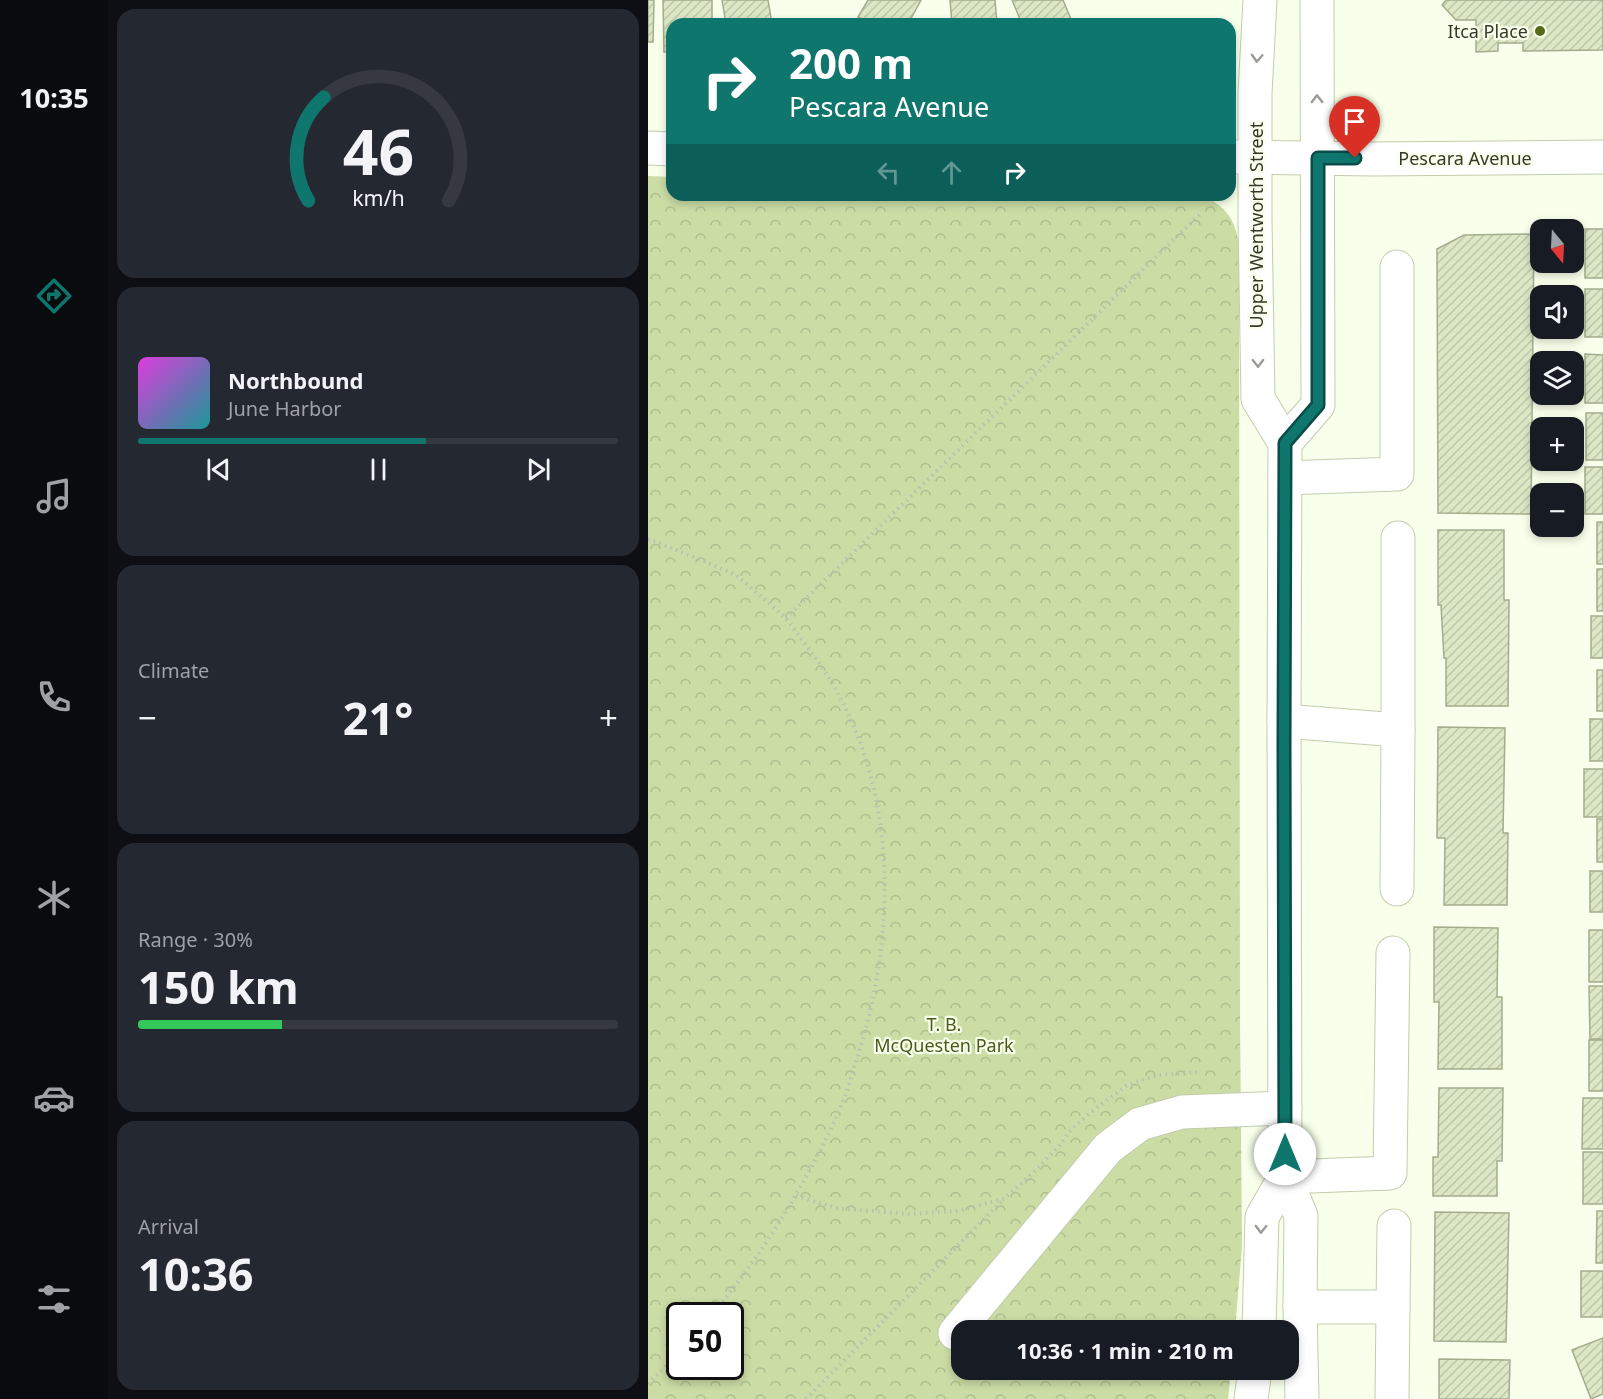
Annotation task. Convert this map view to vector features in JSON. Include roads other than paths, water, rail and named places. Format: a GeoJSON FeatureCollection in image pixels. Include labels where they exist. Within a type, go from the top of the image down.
{"type":"FeatureCollection","features":[{"type":"Feature","properties":{"kind":"main road","name":"Upper Wentworth Street"},"geometry":{"type":"LineString","coordinates":[[1260,0],[1255,93],[1243,157],[1255,220],[1258,399],[1285,443]]}},
{"type":"Feature","properties":{"kind":"main road"},"geometry":{"type":"LineString","coordinates":[[1302,1399],[1301,1216],[1285,1177],[1285,443],[1318,405],[1317,0]]}},
{"type":"Feature","properties":{"kind":"main road"},"geometry":{"type":"LineString","coordinates":[[648,148],[666,148]]}},
{"type":"Feature","properties":{"kind":"main road","name":"Pescara Avenue"},"geometry":{"type":"LineString","coordinates":[[1243,157],[1603,157]]}},
{"type":"Feature","properties":{"kind":"main road"},"geometry":{"type":"LineString","coordinates":[[1285,478],[1397,474],[1397,267]]}},
{"type":"Feature","properties":{"kind":"main road"},"geometry":{"type":"LineString","coordinates":[[1397,889],[1398,538]]}},
{"type":"Feature","properties":{"kind":"main road"},"geometry":{"type":"LineString","coordinates":[[1284,721],[1398,730]]}},
{"type":"Feature","properties":{"kind":"main road"},"geometry":{"type":"LineString","coordinates":[[1285,1177],[1390,1173],[1393,953]]}},
{"type":"Feature","properties":{"kind":"main road"},"geometry":{"type":"LineString","coordinates":[[966,1320],[1108,1148],[1140,1124],[1182,1112],[1285,1108]]}},
{"type":"Feature","properties":{"kind":"main road"},"geometry":{"type":"LineString","coordinates":[[1259,1320],[1262,1217],[1285,1177]]}},
{"type":"Feature","properties":{"kind":"main road"},"geometry":{"type":"LineString","coordinates":[[1392,1399],[1394,1226]]}},
{"type":"Feature","properties":{"kind":"main road"},"geometry":{"type":"LineString","coordinates":[[1300,1306],[1393,1307]]}},
{"type":"Feature","properties":{"kind":"main road"},"geometry":{"type":"LineString","coordinates":[[1251,1399],[1255,1380]]}},
{"type":"Feature","properties":{"kind":"main road"},"geometry":{"type":"LineString","coordinates":[[1258,1380],[1259,1399]]}},
{"type":"Feature","properties":{"kind":"place","name":"Itca Place"},"geometry":{"type":"Point","coordinates":[1540,31]}},
{"type":"Feature","properties":{"kind":"park label","name":"T. B. McQuesten Park"},"geometry":{"type":"Point","coordinates":[944,1034]}}]}
